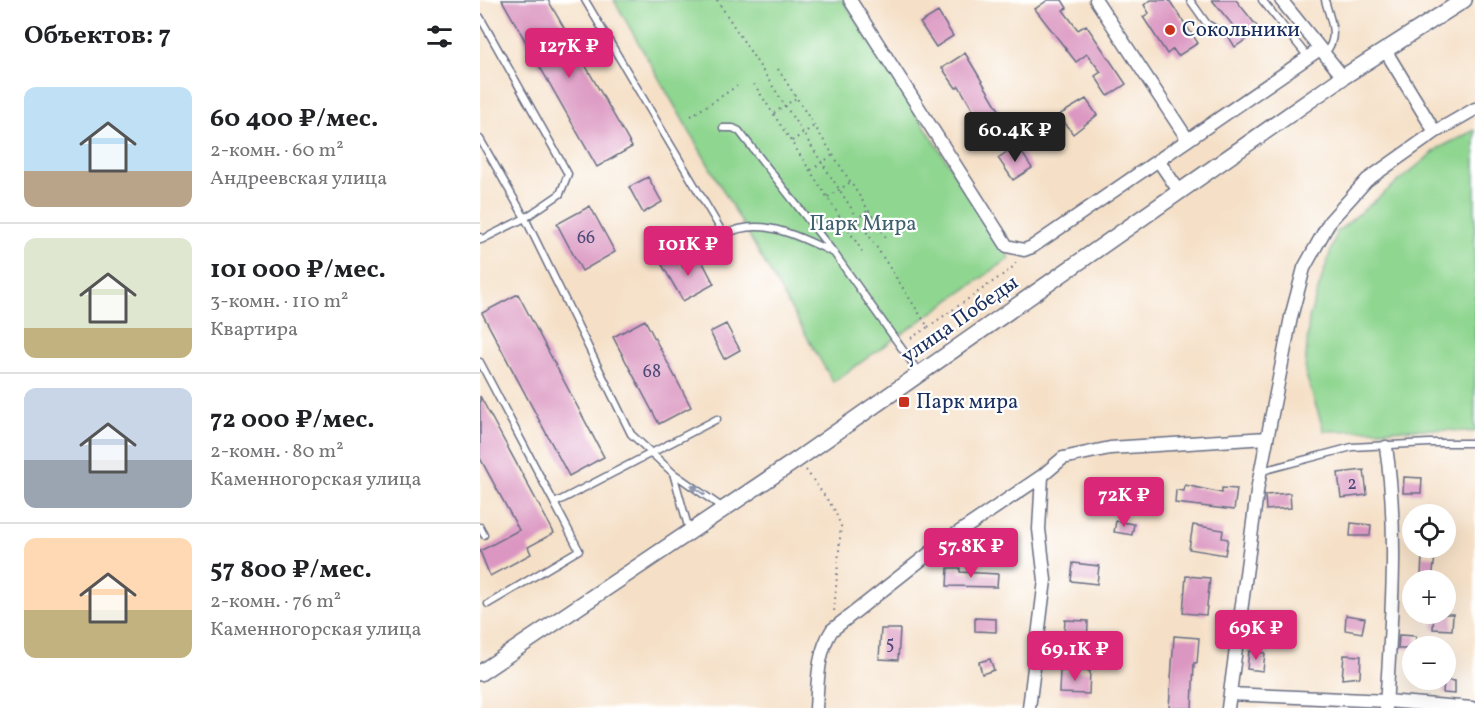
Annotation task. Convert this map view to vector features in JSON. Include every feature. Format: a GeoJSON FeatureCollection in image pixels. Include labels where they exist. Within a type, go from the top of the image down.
{"type":"FeatureCollection","features":[{"type":"Feature","properties":{"kind":"street"},"geometry":{"type":"LineString","coordinates":[[850,0],[1007,246],[1024,250],[1308,57],[1322,52]]}},
{"type":"Feature","properties":{"kind":"street"},"geometry":{"type":"LineString","coordinates":[[1096,0],[1188,140]]}},
{"type":"Feature","properties":{"kind":"street"},"geometry":{"type":"LineString","coordinates":[[1281,0],[1343,77]]}},
{"type":"Feature","properties":{"kind":"street","name":"улица Победы"},"geometry":{"type":"LineString","coordinates":[[480,673],[689,530],[798,459],[1343,77],[1464,0]]}},
{"type":"Feature","properties":{"kind":"street"},"geometry":{"type":"LineString","coordinates":[[1385,50],[1435,132]]}},
{"type":"Feature","properties":{"kind":"street"},"geometry":{"type":"LineString","coordinates":[[1228,708],[1258,485],[1304,268],[1330,221],[1367,180],[1435,132],[1475,109]]}},
{"type":"Feature","properties":{"kind":"street"},"geometry":{"type":"LineString","coordinates":[[1158,160],[1179,191]]}},
{"type":"Feature","properties":{"kind":"street"},"geometry":{"type":"LineString","coordinates":[[816,708],[819,663],[825,640],[832,630],[940,545],[1042,476],[1063,458],[1089,451],[1267,438]]}},
{"type":"Feature","properties":{"kind":"street"},"geometry":{"type":"LineString","coordinates":[[1386,447],[1391,480],[1394,584],[1386,704]]}},
{"type":"Feature","properties":{"kind":"street"},"geometry":{"type":"LineString","coordinates":[[1029,708],[1045,580],[1039,529],[1042,476]]}},
{"type":"Feature","properties":{"kind":"street"},"geometry":{"type":"LineString","coordinates":[[1230,694],[1472,708]]}},
{"type":"Feature","properties":{"kind":"lane"},"geometry":{"type":"LineString","coordinates":[[585,0],[724,235],[760,226],[795,234],[834,254]]}},
{"type":"Feature","properties":{"kind":"lane"},"geometry":{"type":"LineString","coordinates":[[1190,0],[1207,24],[1221,32]]}},
{"type":"Feature","properties":{"kind":"lane"},"geometry":{"type":"LineString","coordinates":[[1262,0],[1308,57]]}},
{"type":"Feature","properties":{"kind":"lane"},"geometry":{"type":"LineString","coordinates":[[1322,52],[1332,46],[1335,35],[1325,0]]}},
{"type":"Feature","properties":{"kind":"lane"},"geometry":{"type":"LineString","coordinates":[[480,17],[568,174],[560,194],[525,218],[480,240]]}},
{"type":"Feature","properties":{"kind":"lane"},"geometry":{"type":"LineString","coordinates":[[723,128],[733,128],[739,131],[834,254],[921,374]]}},
{"type":"Feature","properties":{"kind":"lane"},"geometry":{"type":"LineString","coordinates":[[480,139],[525,218],[631,434],[673,472],[723,508]]}},
{"type":"Feature","properties":{"kind":"lane"},"geometry":{"type":"LineString","coordinates":[[480,362],[483,373],[579,550],[488,604]]}},
{"type":"Feature","properties":{"kind":"lane"},"geometry":{"type":"LineString","coordinates":[[555,503],[717,419]]}},
{"type":"Feature","properties":{"kind":"lane"},"geometry":{"type":"LineString","coordinates":[[1262,471],[1352,447],[1475,443]]}},
{"type":"Feature","properties":{"kind":"lane"},"geometry":{"type":"LineString","coordinates":[[673,472],[689,530]]}},
{"type":"Feature","properties":{"kind":"lane"},"geometry":{"type":"LineString","coordinates":[[480,527],[484,535]]}},
{"type":"Feature","properties":{"kind":"path"},"geometry":{"type":"LineString","coordinates":[[717,0],[928,327]]}},
{"type":"Feature","properties":{"kind":"path"},"geometry":{"type":"LineString","coordinates":[[778,69],[887,238]]}},
{"type":"Feature","properties":{"kind":"path"},"geometry":{"type":"LineString","coordinates":[[754,84],[864,254]]}},
{"type":"Feature","properties":{"kind":"path"},"geometry":{"type":"LineString","coordinates":[[691,116],[737,86]]}},
{"type":"Feature","properties":{"kind":"path"},"geometry":{"type":"LineString","coordinates":[[773,114],[796,98]]}},
{"type":"Feature","properties":{"kind":"path"},"geometry":{"type":"LineString","coordinates":[[791,141],[814,126]]}},
{"type":"Feature","properties":{"kind":"path"},"geometry":{"type":"LineString","coordinates":[[810,170],[833,155]]}},
{"type":"Feature","properties":{"kind":"path"},"geometry":{"type":"LineString","coordinates":[[828,198],[851,182]]}},
{"type":"Feature","properties":{"kind":"path"},"geometry":{"type":"LineString","coordinates":[[846,226],[869,210]]}},
{"type":"Feature","properties":{"kind":"path"},"geometry":{"type":"LineString","coordinates":[[901,345],[1011,269],[1024,250]]}},
{"type":"Feature","properties":{"kind":"path"},"geometry":{"type":"LineString","coordinates":[[798,459],[834,509],[841,526],[832,630]]}},
{"type":"Feature","properties":{"kind":"green space","name":"Парк Мира"},"geometry":{"type":"Polygon","coordinates":[[[614,0],[843,0],[1010,258],[833,382],[614,0]]]}},
{"type":"Feature","properties":{"kind":"green space"},"geometry":{"type":"Polygon","coordinates":[[[1475,130],[1475,432],[1431,429],[1324,431],[1305,372],[1309,318],[1337,232],[1439,148],[1475,130]]]}},
{"type":"Feature","properties":{"kind":"building"},"geometry":{"type":"Polygon","coordinates":[[[502,0],[548,0],[632,147],[597,167],[502,0]]]}},
{"type":"Feature","properties":{"kind":"building"},"geometry":{"type":"Polygon","coordinates":[[[1048,0],[1062,0],[1067,8],[1063,10],[1078,30],[1086,25],[1126,84],[1108,96],[1095,76],[1101,72],[1087,54],[1076,62],[1035,9],[1048,0]]]}},
{"type":"Feature","properties":{"kind":"building","name":"Сокольники"},"geometry":{"type":"Polygon","coordinates":[[[1151,0],[1169,0],[1198,43],[1178,56],[1173,49],[1167,54],[1143,17],[1149,13],[1144,5],[1151,0]]]}},
{"type":"Feature","properties":{"kind":"building"},"geometry":{"type":"Polygon","coordinates":[[[1212,0],[1236,0],[1260,30],[1235,47],[1227,34],[1235,28],[1212,0]]]}},
{"type":"Feature","properties":{"kind":"building"},"geometry":{"type":"Polygon","coordinates":[[[938,12],[953,36],[936,47],[920,23],[938,12]]]}},
{"type":"Feature","properties":{"kind":"building"},"geometry":{"type":"Polygon","coordinates":[[[965,53],[1005,120],[986,133],[959,86],[956,88],[942,68],[965,53]]]}},
{"type":"Feature","properties":{"kind":"building"},"geometry":{"type":"Polygon","coordinates":[[[1086,99],[1097,115],[1073,134],[1059,115],[1086,99]]]}},
{"type":"Feature","properties":{"kind":"building"},"geometry":{"type":"Polygon","coordinates":[[[1017,145],[1032,168],[1013,180],[998,158],[1017,145]]]}},
{"type":"Feature","properties":{"kind":"building"},"geometry":{"type":"Polygon","coordinates":[[[648,177],[662,202],[643,213],[629,187],[648,177]]]}},
{"type":"Feature","properties":{"kind":"building"},"geometry":{"type":"Polygon","coordinates":[[[590,206],[615,252],[582,271],[557,224],[590,206]]]}},
{"type":"Feature","properties":{"kind":"building"},"geometry":{"type":"Polygon","coordinates":[[[676,255],[683,268],[701,259],[714,284],[683,301],[661,263],[676,255]]]}},
{"type":"Feature","properties":{"kind":"building"},"geometry":{"type":"Polygon","coordinates":[[[518,294],[604,457],[569,476],[482,313],[518,294]]]}},
{"type":"Feature","properties":{"kind":"building"},"geometry":{"type":"Polygon","coordinates":[[[645,320],[691,407],[659,424],[613,337],[645,320]]]}},
{"type":"Feature","properties":{"kind":"building"},"geometry":{"type":"Polygon","coordinates":[[[726,324],[740,350],[724,359],[710,332],[726,324]]]}},
{"type":"Feature","properties":{"kind":"building"},"geometry":{"type":"Polygon","coordinates":[[[480,396],[554,533],[528,547],[531,554],[490,576],[480,551],[519,530],[480,458],[480,396]]]}},
{"type":"Feature","properties":{"kind":"building"},"geometry":{"type":"Polygon","coordinates":[[[1364,470],[1367,495],[1341,498],[1338,473],[1364,470]]]}},
{"type":"Feature","properties":{"kind":"building"},"geometry":{"type":"Polygon","coordinates":[[[1404,477],[1422,478],[1421,493],[1403,493],[1404,477]]]}},
{"type":"Feature","properties":{"kind":"building"},"geometry":{"type":"Polygon","coordinates":[[[1129,481],[1143,482],[1142,500],[1095,499],[1097,482],[1128,485],[1129,481]]]}},
{"type":"Feature","properties":{"kind":"building"},"geometry":{"type":"Polygon","coordinates":[[[1185,485],[1222,493],[1222,488],[1237,489],[1234,510],[1175,503],[1176,490],[1184,491],[1185,485]]]}},
{"type":"Feature","properties":{"kind":"building"},"geometry":{"type":"Polygon","coordinates":[[[1290,493],[1291,508],[1266,510],[1265,495],[1290,493]]]}},
{"type":"Feature","properties":{"kind":"building"},"geometry":{"type":"Polygon","coordinates":[[[1116,521],[1134,524],[1132,535],[1114,532],[1116,521]]]}},
{"type":"Feature","properties":{"kind":"building"},"geometry":{"type":"Polygon","coordinates":[[[1351,523],[1371,525],[1370,536],[1350,536],[1351,523]]]}},
{"type":"Feature","properties":{"kind":"building"},"geometry":{"type":"Polygon","coordinates":[[[1193,525],[1223,530],[1222,538],[1228,539],[1225,555],[1189,549],[1193,525]]]}},
{"type":"Feature","properties":{"kind":"building"},"geometry":{"type":"Polygon","coordinates":[[[1422,558],[1435,558],[1433,570],[1421,570],[1422,558]]]}},
{"type":"Feature","properties":{"kind":"building"},"geometry":{"type":"Polygon","coordinates":[[[1073,563],[1099,566],[1097,584],[1071,581],[1073,563]]]}},
{"type":"Feature","properties":{"kind":"building"},"geometry":{"type":"Polygon","coordinates":[[[948,568],[960,568],[960,572],[998,574],[997,587],[947,586],[948,568]]]}},
{"type":"Feature","properties":{"kind":"building"},"geometry":{"type":"Polygon","coordinates":[[[1186,576],[1210,578],[1206,615],[1183,613],[1186,576]]]}},
{"type":"Feature","properties":{"kind":"building"},"geometry":{"type":"Polygon","coordinates":[[[1346,615],[1365,618],[1362,633],[1345,630],[1346,615]]]}},
{"type":"Feature","properties":{"kind":"building"},"geometry":{"type":"Polygon","coordinates":[[[975,618],[996,619],[996,632],[975,631],[975,618]]]}},
{"type":"Feature","properties":{"kind":"building"},"geometry":{"type":"Polygon","coordinates":[[[1065,620],[1088,621],[1087,648],[1063,647],[1065,620]]]}},
{"type":"Feature","properties":{"kind":"building"},"geometry":{"type":"Polygon","coordinates":[[[1433,624],[1452,624],[1452,630],[1433,629],[1433,624]]]}},
{"type":"Feature","properties":{"kind":"building"},"geometry":{"type":"Polygon","coordinates":[[[881,629],[900,629],[898,660],[879,659],[881,629]]]}},
{"type":"Feature","properties":{"kind":"building"},"geometry":{"type":"Polygon","coordinates":[[[1399,635],[1416,636],[1402,636],[1402,649],[1398,649],[1399,635]]]}},
{"type":"Feature","properties":{"kind":"building"},"geometry":{"type":"Polygon","coordinates":[[[1174,636],[1199,638],[1197,663],[1194,663],[1192,708],[1169,708],[1174,636]]]}},
{"type":"Feature","properties":{"kind":"building"},"geometry":{"type":"Polygon","coordinates":[[[1249,651],[1265,653],[1263,671],[1247,669],[1249,651]]]}},
{"type":"Feature","properties":{"kind":"building"},"geometry":{"type":"Polygon","coordinates":[[[1344,655],[1361,656],[1360,677],[1342,679],[1344,655]]]}},
{"type":"Feature","properties":{"kind":"building"},"geometry":{"type":"Polygon","coordinates":[[[990,659],[994,670],[982,674],[979,662],[990,659]]]}},
{"type":"Feature","properties":{"kind":"building"},"geometry":{"type":"Polygon","coordinates":[[[1060,671],[1090,671],[1089,694],[1059,693],[1060,671]]]}},
{"type":"Feature","properties":{"kind":"building"},"geometry":{"type":"Polygon","coordinates":[[[1443,690],[1455,690],[1455,694],[1443,693],[1443,690]]]}},
{"type":"Feature","properties":{"kind":"place","name":"Сокольники"},"geometry":{"type":"Point","coordinates":[1170,30]}},
{"type":"Feature","properties":{"kind":"place","name":"Парк мира"},"geometry":{"type":"Point","coordinates":[904,402]}}]}
